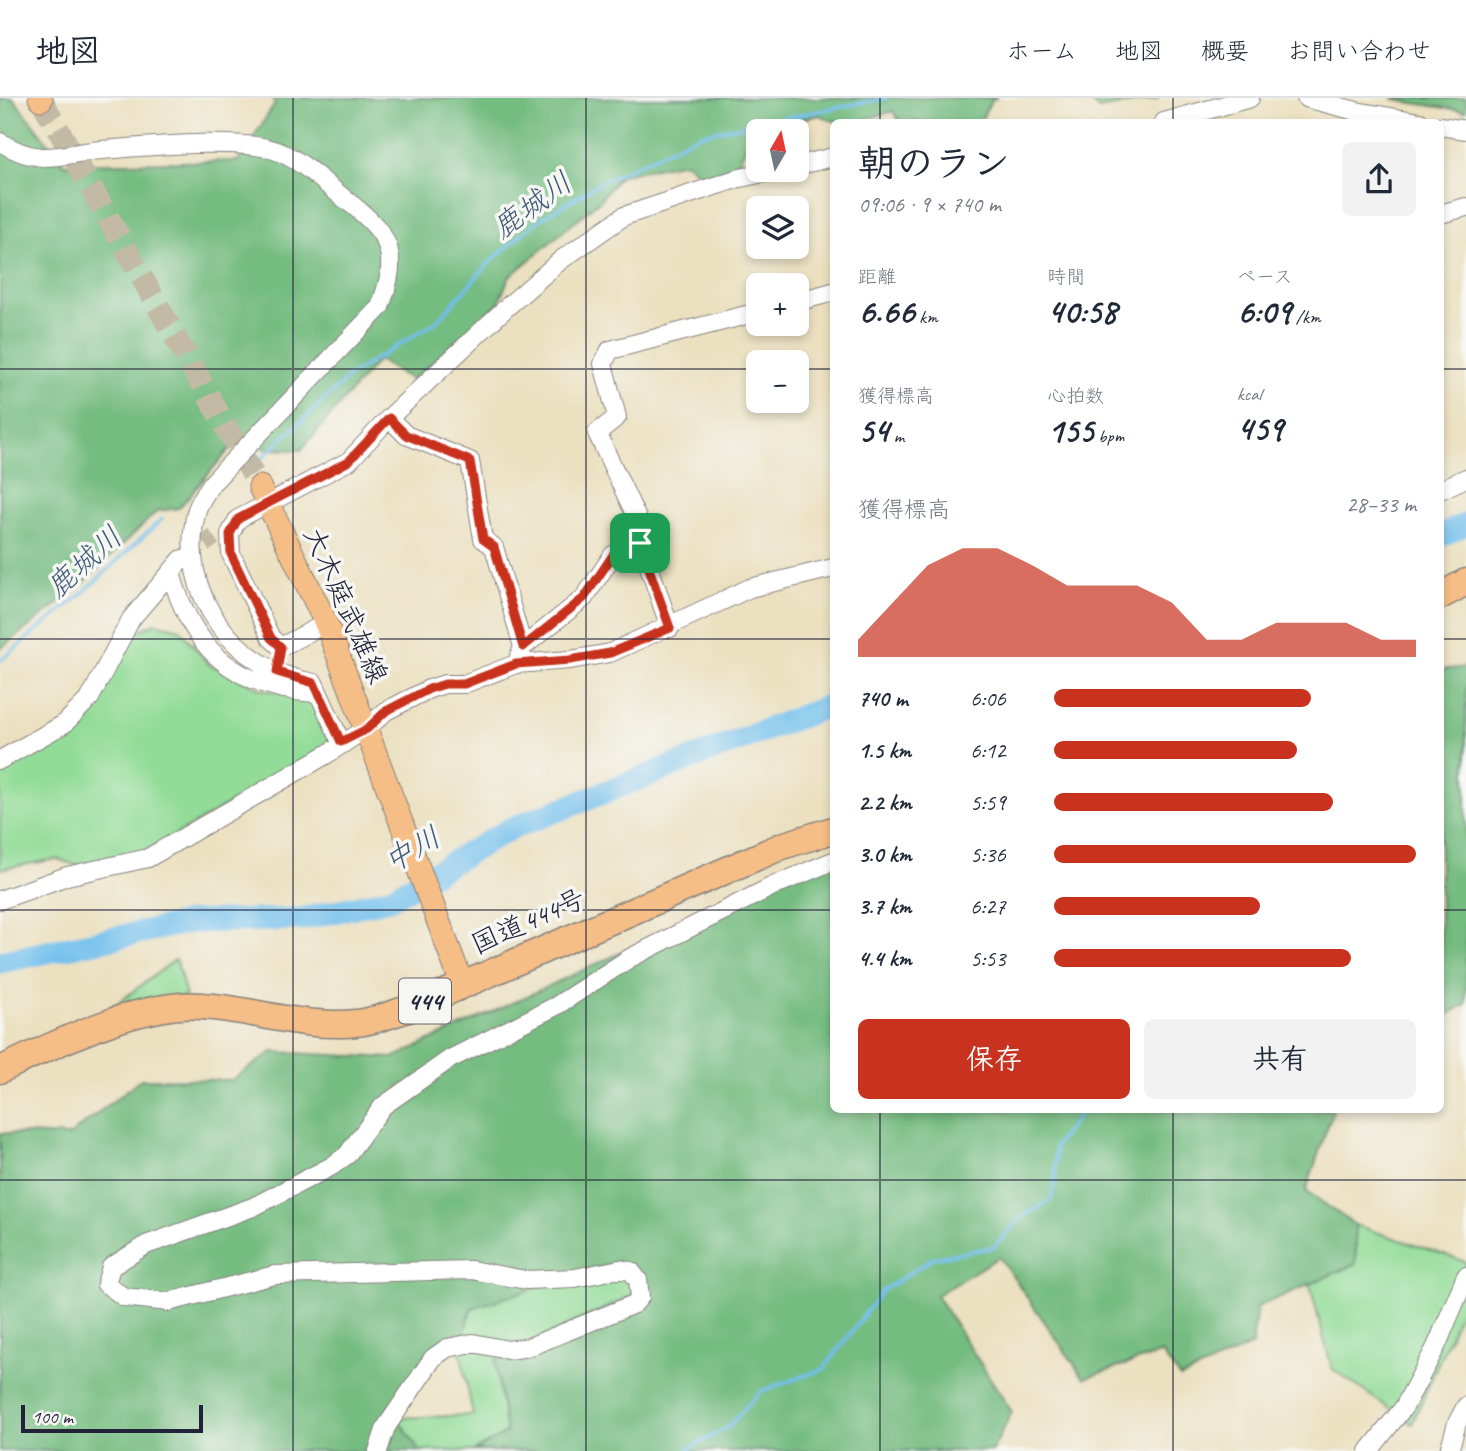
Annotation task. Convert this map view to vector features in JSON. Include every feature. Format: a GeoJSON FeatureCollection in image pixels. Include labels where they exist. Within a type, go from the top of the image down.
{"type":"FeatureCollection","features":[{"type":"Feature","properties":{"kind":"highway"},"geometry":{"type":"LineString","coordinates":[[1444,594],[1466,582]]}},
{"type":"Feature","properties":{"kind":"highway","name":"国道444号"},"geometry":{"type":"LineString","coordinates":[[0,1070],[78,1034],[153,1011],[200,1005],[323,1024],[359,1023],[408,1009],[782,846],[830,831]]}},
{"type":"Feature","properties":{"kind":"main road","name":"大木庭武雄線"},"geometry":{"type":"LineString","coordinates":[[263,494],[326,623],[442,936],[463,984]]}},
{"type":"Feature","properties":{"kind":"street"},"geometry":{"type":"LineString","coordinates":[[1175,119],[1250,98]]}},
{"type":"Feature","properties":{"kind":"street"},"geometry":{"type":"LineString","coordinates":[[1306,98],[1403,119]]}},
{"type":"Feature","properties":{"kind":"street"},"geometry":{"type":"LineString","coordinates":[[1444,127],[1466,130]]}},
{"type":"Feature","properties":{"kind":"street"},"geometry":{"type":"LineString","coordinates":[[0,142],[24,155],[44,158],[65,158],[99,150],[236,144],[275,150],[307,167],[380,229],[392,261],[389,282],[380,307],[211,484],[196,511],[194,540],[202,594],[232,642],[252,660],[277,672],[314,683],[341,742]]}},
{"type":"Feature","properties":{"kind":"street"},"geometry":{"type":"LineString","coordinates":[[809,163],[830,158]]}},
{"type":"Feature","properties":{"kind":"street"},"geometry":{"type":"LineString","coordinates":[[281,647],[271,638],[222,535],[263,494],[349,461],[389,418],[516,298],[561,260],[624,216],[746,177]]}},
{"type":"Feature","properties":{"kind":"street"},"geometry":{"type":"LineString","coordinates":[[1444,213],[1466,207]]}},
{"type":"Feature","properties":{"kind":"street"},"geometry":{"type":"LineString","coordinates":[[809,298],[830,293]]}},
{"type":"Feature","properties":{"kind":"street"},"geometry":{"type":"LineString","coordinates":[[670,628],[640,543],[643,531],[597,433],[617,417],[603,364],[610,350],[746,315]]}},
{"type":"Feature","properties":{"kind":"street"},"geometry":{"type":"LineString","coordinates":[[389,418],[406,435],[470,461],[483,539],[494,547],[520,656]]}},
{"type":"Feature","properties":{"kind":"street"},"geometry":{"type":"LineString","coordinates":[[1444,488],[1466,478]]}},
{"type":"Feature","properties":{"kind":"street"},"geometry":{"type":"LineString","coordinates":[[0,900],[67,877],[148,859],[244,805],[341,742],[367,729],[386,711],[429,689],[445,684],[464,684],[520,656],[584,598],[613,555],[640,543]]}},
{"type":"Feature","properties":{"kind":"street"},"geometry":{"type":"LineString","coordinates":[[0,760],[64,724],[90,698],[131,619],[177,566],[190,625],[208,650],[233,669],[264,682],[295,692],[318,694]]}},
{"type":"Feature","properties":{"kind":"street"},"geometry":{"type":"LineString","coordinates":[[520,656],[570,660],[610,653],[670,628],[750,588],[830,569]]}},
{"type":"Feature","properties":{"kind":"street"},"geometry":{"type":"LineString","coordinates":[[281,647],[326,623]]}},
{"type":"Feature","properties":{"kind":"street"},"geometry":{"type":"LineString","coordinates":[[277,672],[281,647]]}},
{"type":"Feature","properties":{"kind":"street"},"geometry":{"type":"LineString","coordinates":[[378,1451],[386,1427],[433,1358],[447,1348],[473,1343],[508,1350],[529,1347],[634,1304],[640,1297],[638,1280],[631,1271],[620,1269],[575,1278],[526,1280],[471,1270],[275,1275],[168,1302],[124,1297],[106,1284],[111,1267],[146,1245],[253,1207],[332,1166],[347,1155],[383,1106],[450,1059],[556,1006],[631,958],[773,886],[830,862]]}},
{"type":"Feature","properties":{"kind":"street"},"geometry":{"type":"LineString","coordinates":[[1369,1451],[1404,1407],[1436,1347],[1466,1276]]}},
{"type":"Feature","properties":{"kind":"street"},"geometry":{"type":"LineString","coordinates":[[1449,1451],[1457,1423],[1466,1406]]}},
{"type":"Feature","properties":{"kind":"green space"},"geometry":{"type":"Polygon","coordinates":[[[0,98],[13,98],[64,164],[238,161],[275,104],[272,98],[997,98],[992,99],[982,119],[898,119],[893,111],[867,119],[830,120],[820,115],[801,119],[746,119],[746,146],[737,167],[702,176],[685,162],[621,175],[599,201],[509,277],[498,304],[412,380],[378,360],[301,450],[266,449],[239,438],[179,508],[157,511],[77,589],[0,649],[0,98]]]}},
{"type":"Feature","properties":{"kind":"green space"},"geometry":{"type":"Polygon","coordinates":[[[1085,98],[1159,98],[1099,109],[1085,98]]]}},
{"type":"Feature","properties":{"kind":"green space"},"geometry":{"type":"Polygon","coordinates":[[[1392,98],[1466,98],[1466,111],[1400,101],[1392,98]]]}},
{"type":"Feature","properties":{"kind":"green space"},"geometry":{"type":"Polygon","coordinates":[[[155,623],[180,629],[208,664],[261,689],[315,700],[332,744],[141,855],[82,867],[57,859],[0,869],[0,767],[75,729],[136,632],[155,623]]]}},
{"type":"Feature","properties":{"kind":"green space"},"geometry":{"type":"Polygon","coordinates":[[[1466,667],[1466,1004],[1444,1017],[1444,670],[1466,667]]]}},
{"type":"Feature","properties":{"kind":"green space"},"geometry":{"type":"Polygon","coordinates":[[[830,862],[830,1113],[1332,1113],[1306,1191],[1355,1225],[1356,1264],[1257,1307],[1252,1345],[1180,1378],[1162,1353],[1084,1378],[999,1257],[936,1295],[1012,1412],[992,1451],[474,1451],[506,1433],[495,1360],[635,1294],[618,1262],[472,1308],[459,1345],[436,1344],[397,1418],[420,1451],[0,1451],[0,1133],[69,1136],[141,1079],[232,1080],[272,1052],[393,1058],[791,874],[830,862]]]}},
{"type":"Feature","properties":{"kind":"green space"},"geometry":{"type":"Polygon","coordinates":[[[176,959],[186,996],[98,1018],[176,959]]]}},
{"type":"Feature","properties":{"kind":"green space"},"geometry":{"type":"Polygon","coordinates":[[[1355,1225],[1466,1262],[1466,1298],[1412,1424],[1332,1369],[1309,1282],[1356,1264],[1355,1225]]]}},
{"type":"Feature","properties":{"kind":"green space"},"geometry":{"type":"Polygon","coordinates":[[[618,1261],[636,1294],[496,1360],[506,1434],[474,1451],[420,1451],[397,1418],[473,1415],[459,1345],[472,1308],[618,1261]]]}},
{"type":"Feature","properties":{"kind":"waterway","name":"鹿城川"},"geometry":{"type":"LineString","coordinates":[[262,458],[352,374],[436,322],[491,261],[536,222],[598,184],[701,134],[887,98]]}},
{"type":"Feature","properties":{"kind":"waterway","name":"鹿城川"},"geometry":{"type":"LineString","coordinates":[[0,661],[85,591],[162,519]]}},
{"type":"Feature","properties":{"kind":"waterway","name":"中川"},"geometry":{"type":"LineString","coordinates":[[1444,534],[1466,524]]}},
{"type":"Feature","properties":{"kind":"waterway","name":"中川"},"geometry":{"type":"LineString","coordinates":[[0,962],[190,922],[302,919],[389,899],[510,829],[830,705]]}},
{"type":"Feature","properties":{"kind":"waterway"},"geometry":{"type":"LineString","coordinates":[[685,1451],[727,1428],[761,1391],[824,1369],[882,1291],[933,1258],[994,1247],[1022,1217],[1051,1200],[1055,1178],[1055,1146],[1081,1113]]}},
{"type":"Feature","properties":{"kind":"tunnel"},"geometry":{"type":"LineString","coordinates":[[41,99],[260,487]]}},
{"type":"Feature","properties":{"kind":"tunnel"},"geometry":{"type":"LineString","coordinates":[[182,559],[214,537]]}},
{"type":"Feature","properties":{"kind":"route"},"geometry":{"type":"LineString","coordinates":[[389,418],[406,435],[470,461],[483,539],[494,547],[523,647],[584,598],[613,555],[640,543],[670,628],[610,653],[570,660],[516,664],[464,684],[445,684],[429,689],[386,711],[367,729],[341,742],[314,683],[277,672],[281,647],[271,638],[231,554],[230,534],[238,519],[349,461],[389,418]]}}]}
